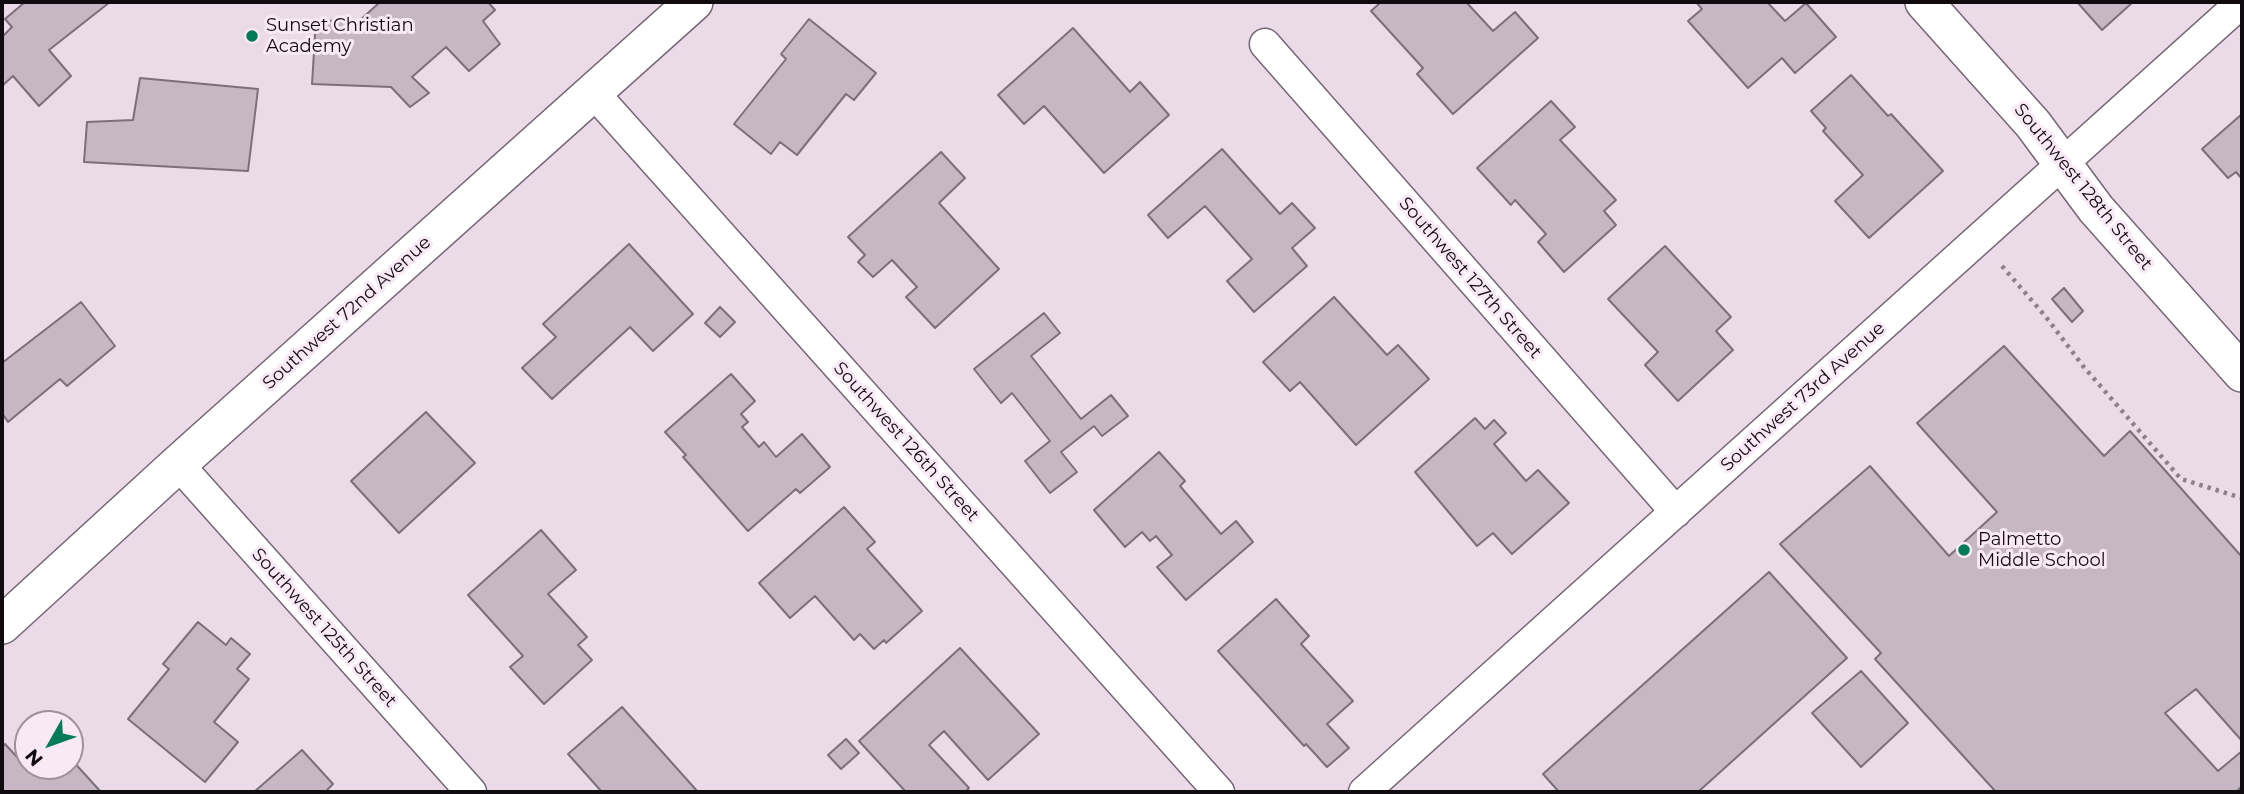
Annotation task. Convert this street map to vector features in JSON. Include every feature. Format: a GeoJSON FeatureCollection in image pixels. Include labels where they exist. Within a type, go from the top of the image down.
{"type":"FeatureCollection","features":[{"type":"Feature","properties":{"kind":"street","name":"Southwest 72nd Avenue"},"geometry":{"type":"LineString","coordinates":[[2,625],[694,2]]}},
{"type":"Feature","properties":{"kind":"street","name":"Southwest 128th Street"},"geometry":{"type":"LineString","coordinates":[[1924,2],[2033,124],[2096,209],[2242,373]]}},
{"type":"Feature","properties":{"kind":"street","name":"Southwest 73rd Avenue"},"geometry":{"type":"LineString","coordinates":[[1364,792],[2242,2]]}},
{"type":"Feature","properties":{"kind":"street","name":"Southwest 127th Street"},"geometry":{"type":"LineString","coordinates":[[1265,44],[1676,512]]}},
{"type":"Feature","properties":{"kind":"street","name":"Southwest 126th Street"},"geometry":{"type":"LineString","coordinates":[[593,92],[1219,792]]}},
{"type":"Feature","properties":{"kind":"street","name":"Southwest 125th Street"},"geometry":{"type":"LineString","coordinates":[[178,464],[471,792]]}},
{"type":"Feature","properties":{"kind":"path"},"geometry":{"type":"LineString","coordinates":[[2003,266],[2083,366],[2182,479],[2242,498]]}},
{"type":"Feature","properties":{"kind":"building"},"geometry":{"type":"Polygon","coordinates":[[[25,2],[110,2],[49,50],[71,76],[39,106],[13,76],[2,86],[2,37],[12,27],[5,19],[25,2]]]}},
{"type":"Feature","properties":{"kind":"building"},"geometry":{"type":"Polygon","coordinates":[[[380,2],[488,2],[495,10],[483,21],[500,44],[469,71],[446,47],[412,77],[429,93],[410,107],[391,87],[312,84],[316,20],[358,22],[380,2]]]}},
{"type":"Feature","properties":{"kind":"building"},"geometry":{"type":"Polygon","coordinates":[[[1381,2],[1466,2],[1493,31],[1515,12],[1538,38],[1453,114],[1417,74],[1423,68],[1371,11],[1381,2]]]}},
{"type":"Feature","properties":{"kind":"building"},"geometry":{"type":"Polygon","coordinates":[[[1696,2],[1767,2],[1785,21],[1806,3],[1836,37],[1795,73],[1782,58],[1748,88],[1688,21],[1702,9],[1696,2]]]}},
{"type":"Feature","properties":{"kind":"building"},"geometry":{"type":"Polygon","coordinates":[[[2077,2],[2133,2],[2102,30],[2077,2]]]}},
{"type":"Feature","properties":{"kind":"building"},"geometry":{"type":"Polygon","coordinates":[[[809,19],[876,73],[854,100],[846,94],[797,155],[780,142],[771,154],[734,124],[786,59],[781,54],[809,19]]]}},
{"type":"Feature","properties":{"kind":"building"},"geometry":{"type":"Polygon","coordinates":[[[1073,28],[1130,92],[1140,82],[1169,115],[1104,173],[1044,106],[1024,124],[998,95],[1073,28]]]}},
{"type":"Feature","properties":{"kind":"building"},"geometry":{"type":"Polygon","coordinates":[[[1851,75],[1943,171],[1869,238],[1835,201],[1863,175],[1823,131],[1826,128],[1811,111],[1851,75]]]}},
{"type":"Feature","properties":{"kind":"building"},"geometry":{"type":"Polygon","coordinates":[[[140,78],[258,89],[248,171],[84,162],[87,122],[133,120],[140,78]]]}},
{"type":"Feature","properties":{"kind":"building"},"geometry":{"type":"Polygon","coordinates":[[[1551,101],[1575,127],[1560,140],[1616,200],[1604,211],[1616,225],[1564,272],[1538,242],[1546,234],[1515,200],[1511,205],[1477,168],[1551,101]]]}},
{"type":"Feature","properties":{"kind":"building"},"geometry":{"type":"Polygon","coordinates":[[[2242,114],[2242,179],[2236,172],[2228,178],[2202,149],[2242,114]]]}},
{"type":"Feature","properties":{"kind":"building"},"geometry":{"type":"Polygon","coordinates":[[[1222,149],[1280,214],[1292,203],[1315,228],[1292,248],[1307,266],[1254,312],[1227,281],[1252,259],[1205,206],[1168,238],[1148,215],[1222,149]]]}},
{"type":"Feature","properties":{"kind":"building"},"geometry":{"type":"Polygon","coordinates":[[[941,152],[965,178],[939,203],[999,269],[935,328],[906,297],[917,287],[892,260],[873,277],[858,262],[865,255],[848,237],[941,152]]]}},
{"type":"Feature","properties":{"kind":"building"},"geometry":{"type":"Polygon","coordinates":[[[629,244],[693,314],[653,351],[630,327],[552,399],[522,368],[556,337],[543,324],[629,244]]]}},
{"type":"Feature","properties":{"kind":"building"},"geometry":{"type":"Polygon","coordinates":[[[1665,246],[1731,317],[1716,331],[1733,350],[1678,401],[1645,365],[1658,352],[1608,299],[1665,246]]]}},
{"type":"Feature","properties":{"kind":"building"},"geometry":{"type":"Polygon","coordinates":[[[2064,288],[2083,311],[2072,322],[2052,299],[2064,288]]]}},
{"type":"Feature","properties":{"kind":"building"},"geometry":{"type":"Polygon","coordinates":[[[1334,297],[1387,355],[1398,345],[1429,379],[1356,445],[1300,382],[1290,391],[1263,362],[1334,297]]]}},
{"type":"Feature","properties":{"kind":"building"},"geometry":{"type":"Polygon","coordinates":[[[81,302],[115,346],[67,386],[60,379],[8,422],[2,413],[2,363],[81,302]]]}},
{"type":"Feature","properties":{"kind":"building"},"geometry":{"type":"Polygon","coordinates":[[[720,307],[735,322],[720,337],[705,323],[720,307]]]}},
{"type":"Feature","properties":{"kind":"building"},"geometry":{"type":"Polygon","coordinates":[[[1044,313],[1060,333],[1031,356],[1081,419],[1111,395],[1128,416],[1102,436],[1094,426],[1061,452],[1077,472],[1050,493],[1025,461],[1050,441],[1012,393],[1001,403],[974,369],[1044,313]]]}},
{"type":"Feature","properties":{"kind":"building"},"geometry":{"type":"Polygon","coordinates":[[[2004,346],[2104,456],[2130,431],[2242,557],[2242,741],[2196,689],[2165,713],[2218,771],[2242,751],[2242,786],[2236,792],[1996,792],[1875,659],[1881,653],[1780,544],[1870,466],[1949,556],[1997,512],[1917,423],[2004,346]]]}},
{"type":"Feature","properties":{"kind":"building"},"geometry":{"type":"Polygon","coordinates":[[[731,374],[755,401],[741,414],[748,422],[742,427],[759,447],[764,442],[776,457],[802,434],[830,467],[800,493],[796,489],[748,531],[683,457],[686,455],[665,432],[731,374]]]}},
{"type":"Feature","properties":{"kind":"building"},"geometry":{"type":"Polygon","coordinates":[[[426,412],[475,463],[399,533],[351,481],[426,412]]]}},
{"type":"Feature","properties":{"kind":"building"},"geometry":{"type":"Polygon","coordinates":[[[1475,418],[1485,429],[1494,420],[1506,433],[1494,444],[1526,481],[1538,470],[1569,503],[1512,554],[1493,533],[1477,546],[1415,472],[1475,418]]]}},
{"type":"Feature","properties":{"kind":"building"},"geometry":{"type":"Polygon","coordinates":[[[1159,452],[1185,481],[1180,486],[1221,534],[1236,521],[1253,542],[1186,600],[1157,567],[1172,555],[1156,536],[1150,541],[1142,532],[1125,547],[1094,510],[1159,452]]]}},
{"type":"Feature","properties":{"kind":"building"},"geometry":{"type":"Polygon","coordinates":[[[844,507],[875,542],[867,549],[922,611],[886,643],[884,640],[874,649],[860,634],[854,640],[815,596],[790,618],[759,583],[844,507]]]}},
{"type":"Feature","properties":{"kind":"building"},"geometry":{"type":"Polygon","coordinates":[[[541,530],[576,570],[548,594],[587,637],[578,645],[592,660],[544,704],[510,667],[523,656],[468,595],[541,530]]]}},
{"type":"Feature","properties":{"kind":"building"},"geometry":{"type":"Polygon","coordinates":[[[1769,572],[1847,658],[1698,792],[1559,792],[1543,774],[1769,572]]]}},
{"type":"Feature","properties":{"kind":"building"},"geometry":{"type":"Polygon","coordinates":[[[1276,599],[1309,636],[1301,644],[1353,701],[1327,724],[1349,748],[1327,767],[1306,744],[1304,746],[1218,651],[1276,599]]]}},
{"type":"Feature","properties":{"kind":"building"},"geometry":{"type":"Polygon","coordinates":[[[198,622],[226,645],[231,638],[250,654],[237,669],[249,679],[214,722],[238,742],[205,782],[128,719],[169,669],[163,664],[198,622]]]}},
{"type":"Feature","properties":{"kind":"building"},"geometry":{"type":"Polygon","coordinates":[[[960,648],[1039,734],[988,780],[944,731],[929,745],[969,788],[965,792],[906,792],[859,741],[960,648]]]}},
{"type":"Feature","properties":{"kind":"building"},"geometry":{"type":"Polygon","coordinates":[[[1861,671],[1908,723],[1861,767],[1812,713],[1861,671]]]}},
{"type":"Feature","properties":{"kind":"building"},"geometry":{"type":"Polygon","coordinates":[[[622,707],[698,792],[602,792],[568,754],[622,707]]]}},
{"type":"Feature","properties":{"kind":"building"},"geometry":{"type":"Polygon","coordinates":[[[846,739],[859,753],[841,769],[828,755],[846,739]]]}},
{"type":"Feature","properties":{"kind":"building"},"geometry":{"type":"Polygon","coordinates":[[[5,744],[14,754],[14,780],[84,780],[84,773],[101,792],[2,792],[2,747],[5,744]]]}},
{"type":"Feature","properties":{"kind":"building"},"geometry":{"type":"Polygon","coordinates":[[[302,750],[333,784],[327,790],[329,792],[254,792],[302,750]]]}},
{"type":"Feature","properties":{"kind":"place","name":"Sunset Christian Academy"},"geometry":{"type":"Point","coordinates":[252,36]}},
{"type":"Feature","properties":{"kind":"place","name":"Palmetto Middle School"},"geometry":{"type":"Point","coordinates":[1964,550]}}]}
